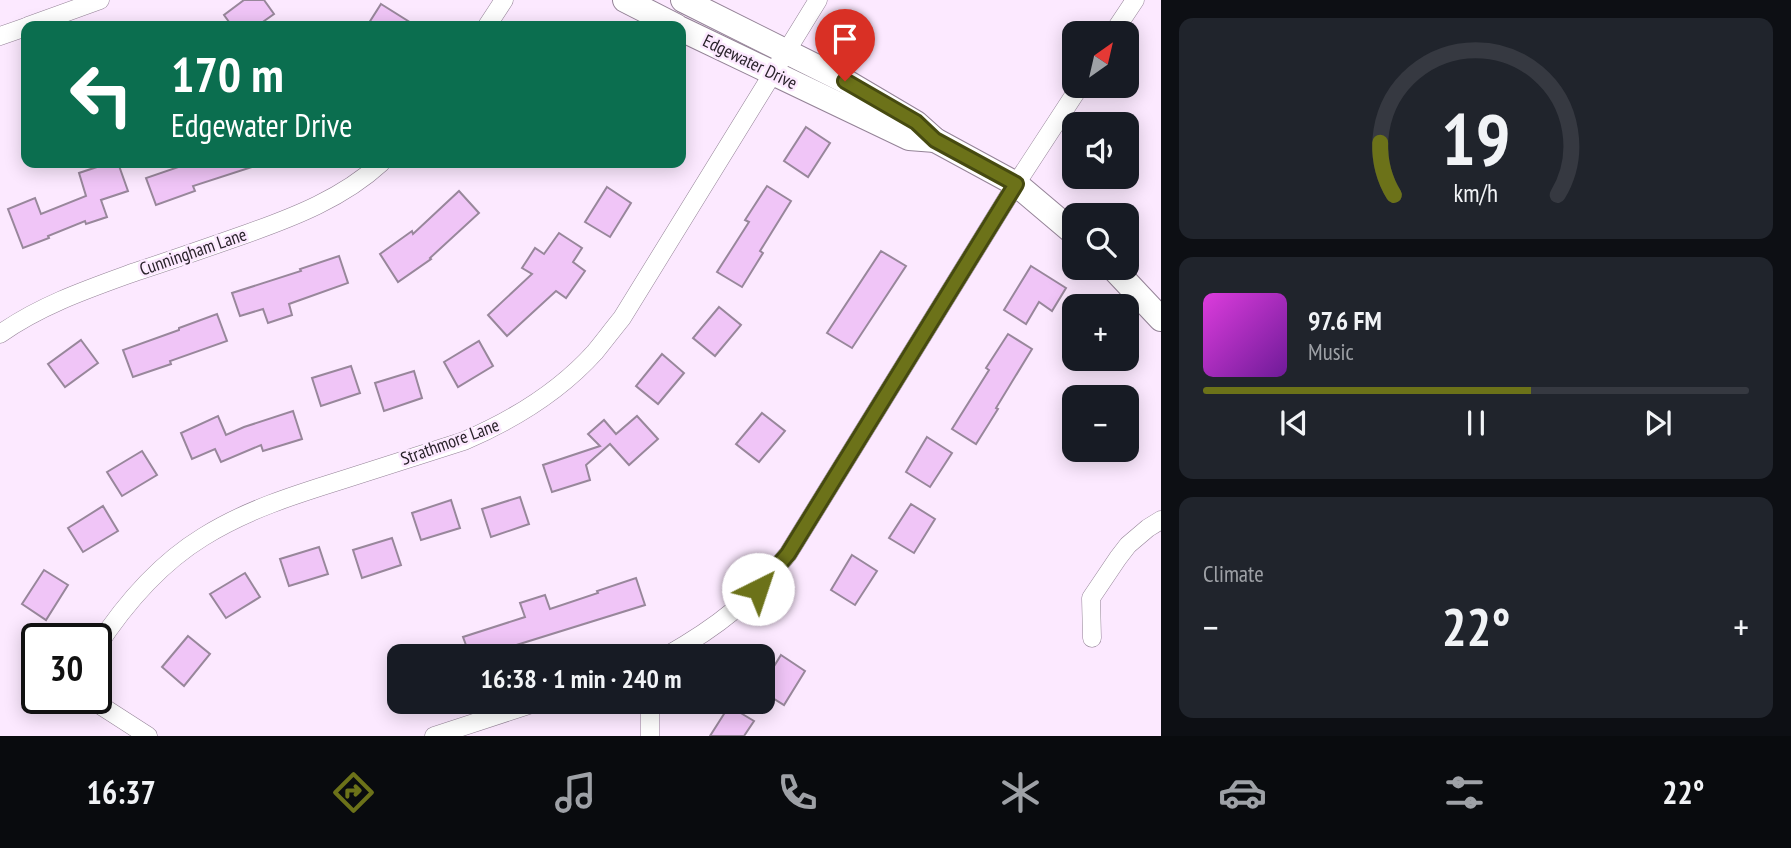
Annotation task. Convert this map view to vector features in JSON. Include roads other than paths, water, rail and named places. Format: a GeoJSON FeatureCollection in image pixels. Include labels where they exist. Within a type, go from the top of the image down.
{"type":"FeatureCollection","features":[{"type":"Feature","properties":{"kind":"street"},"geometry":{"type":"LineString","coordinates":[[43,21],[100,0]]}},
{"type":"Feature","properties":{"kind":"street"},"geometry":{"type":"LineString","coordinates":[[490,21],[504,0]]}},
{"type":"Feature","properties":{"kind":"street"},"geometry":{"type":"LineString","coordinates":[[625,0],[666,21]]}},
{"type":"Feature","properties":{"kind":"street","name":"Edgewater Drive"},"geometry":{"type":"LineString","coordinates":[[683,0],[845,81],[916,122],[935,140],[1016,184],[1062,223]]}},
{"type":"Feature","properties":{"kind":"street","name":"Strathmore Lane"},"geometry":{"type":"LineString","coordinates":[[112,625],[139,590],[169,562],[202,537],[250,512],[286,498],[488,431],[528,409],[564,382],[594,353],[622,318],[818,0]]}},
{"type":"Feature","properties":{"kind":"street"},"geometry":{"type":"LineString","coordinates":[[1121,21],[1135,0]]}},
{"type":"Feature","properties":{"kind":"street"},"geometry":{"type":"LineString","coordinates":[[0,36],[21,29]]}},
{"type":"Feature","properties":{"kind":"street","name":"Edgewater Drive"},"geometry":{"type":"LineString","coordinates":[[686,31],[909,138],[935,140]]}},
{"type":"Feature","properties":{"kind":"street"},"geometry":{"type":"LineString","coordinates":[[685,644],[721,622],[747,600],[788,554],[1016,184],[1072,98]]}},
{"type":"Feature","properties":{"kind":"street","name":"Cunningham Lane"},"geometry":{"type":"LineString","coordinates":[[0,334],[38,310],[91,288],[294,217],[333,197],[375,168]]}},
{"type":"Feature","properties":{"kind":"street"},"geometry":{"type":"LineString","coordinates":[[1124,280],[1161,319]]}},
{"type":"Feature","properties":{"kind":"street"},"geometry":{"type":"LineString","coordinates":[[1092,638],[1091,598],[1128,545],[1161,520]]}},
{"type":"Feature","properties":{"kind":"street"},"geometry":{"type":"LineString","coordinates":[[112,713],[148,736]]}},
{"type":"Feature","properties":{"kind":"street"},"geometry":{"type":"LineString","coordinates":[[433,736],[501,714]]}},
{"type":"Feature","properties":{"kind":"street"},"geometry":{"type":"LineString","coordinates":[[650,714],[650,736]]}}]}
